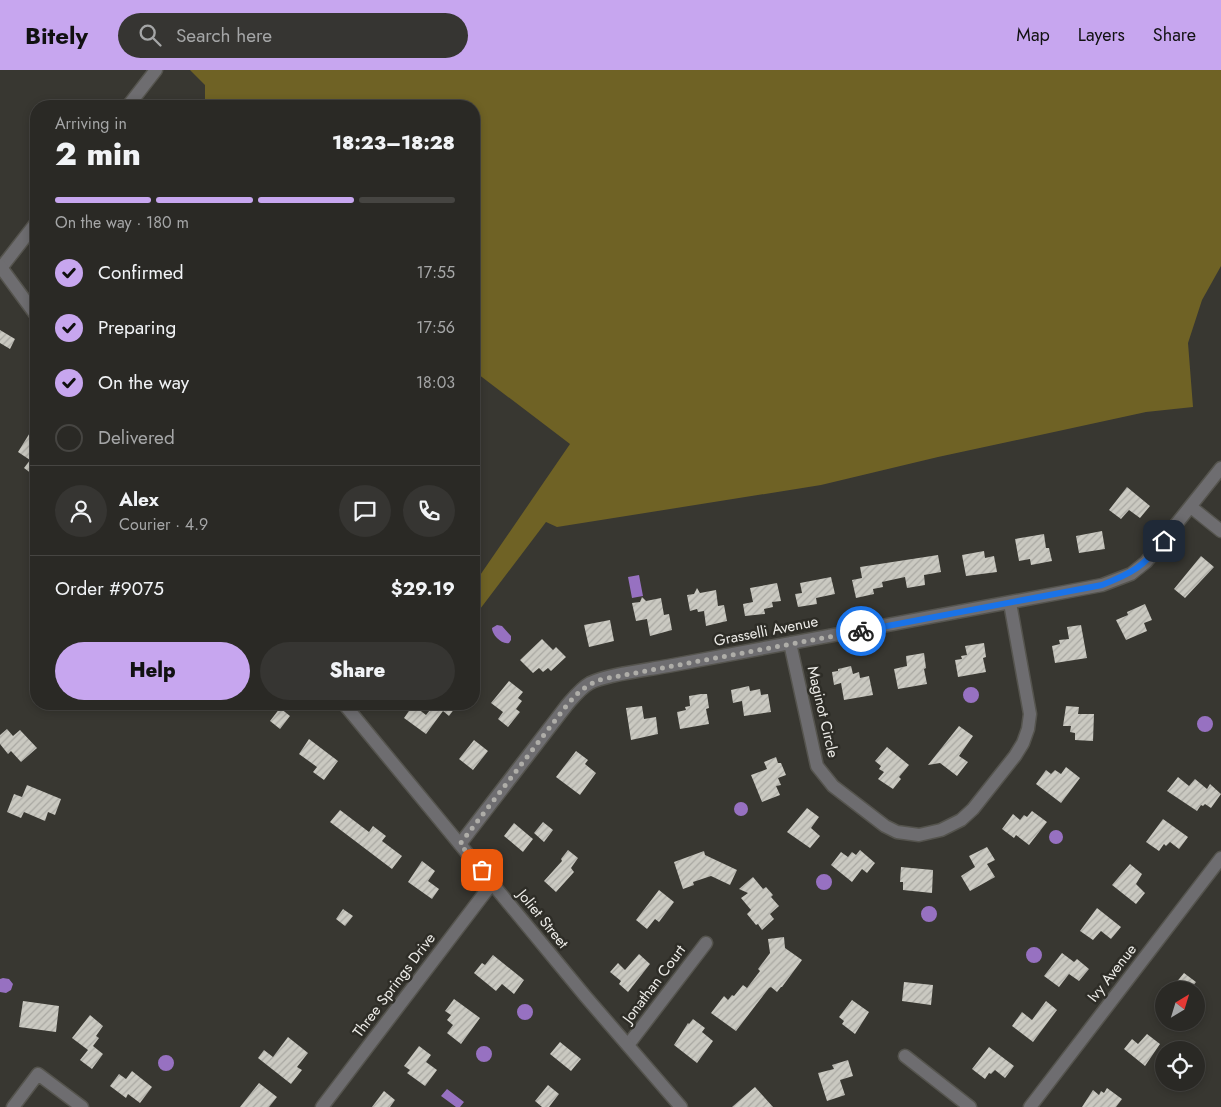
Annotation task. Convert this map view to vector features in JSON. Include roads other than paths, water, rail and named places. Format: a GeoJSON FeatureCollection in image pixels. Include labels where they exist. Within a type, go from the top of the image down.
{"type":"FeatureCollection","features":[{"type":"Feature","properties":{"kind":"street"},"geometry":{"type":"LineString","coordinates":[[133,100],[156,70]]}},
{"type":"Feature","properties":{"kind":"street"},"geometry":{"type":"LineString","coordinates":[[30,230],[0,267],[30,307]]}},
{"type":"Feature","properties":{"kind":"street","name":"Grasselli Avenue"},"geometry":{"type":"LineString","coordinates":[[460,844],[567,705],[578,692],[590,683],[790,643],[1102,585],[1131,574],[1151,557],[1221,468]]}},
{"type":"Feature","properties":{"kind":"street"},"geometry":{"type":"LineString","coordinates":[[1191,507],[1221,530]]}},
{"type":"Feature","properties":{"kind":"street","name":"Maginot Circle"},"geometry":{"type":"LineString","coordinates":[[790,643],[817,766],[833,786],[885,826],[897,832],[919,835],[941,830],[960,820],[973,809],[1023,743],[1028,729],[1030,714],[1010,603]]}},
{"type":"Feature","properties":{"kind":"street","name":"Joliet Street"},"geometry":{"type":"LineString","coordinates":[[349,710],[681,1107]]}},
{"type":"Feature","properties":{"kind":"street","name":"Ivy Avenue"},"geometry":{"type":"LineString","coordinates":[[1030,1107],[1221,858]]}},
{"type":"Feature","properties":{"kind":"street","name":"Three Springs Drive"},"geometry":{"type":"LineString","coordinates":[[322,1107],[493,882]]}},
{"type":"Feature","properties":{"kind":"street","name":"Jonathan Court"},"geometry":{"type":"LineString","coordinates":[[628,1045],[706,943]]}},
{"type":"Feature","properties":{"kind":"street"},"geometry":{"type":"LineString","coordinates":[[905,1056],[970,1107]]}},
{"type":"Feature","properties":{"kind":"street"},"geometry":{"type":"LineString","coordinates":[[13,1107],[38,1074],[82,1107]]}}]}
